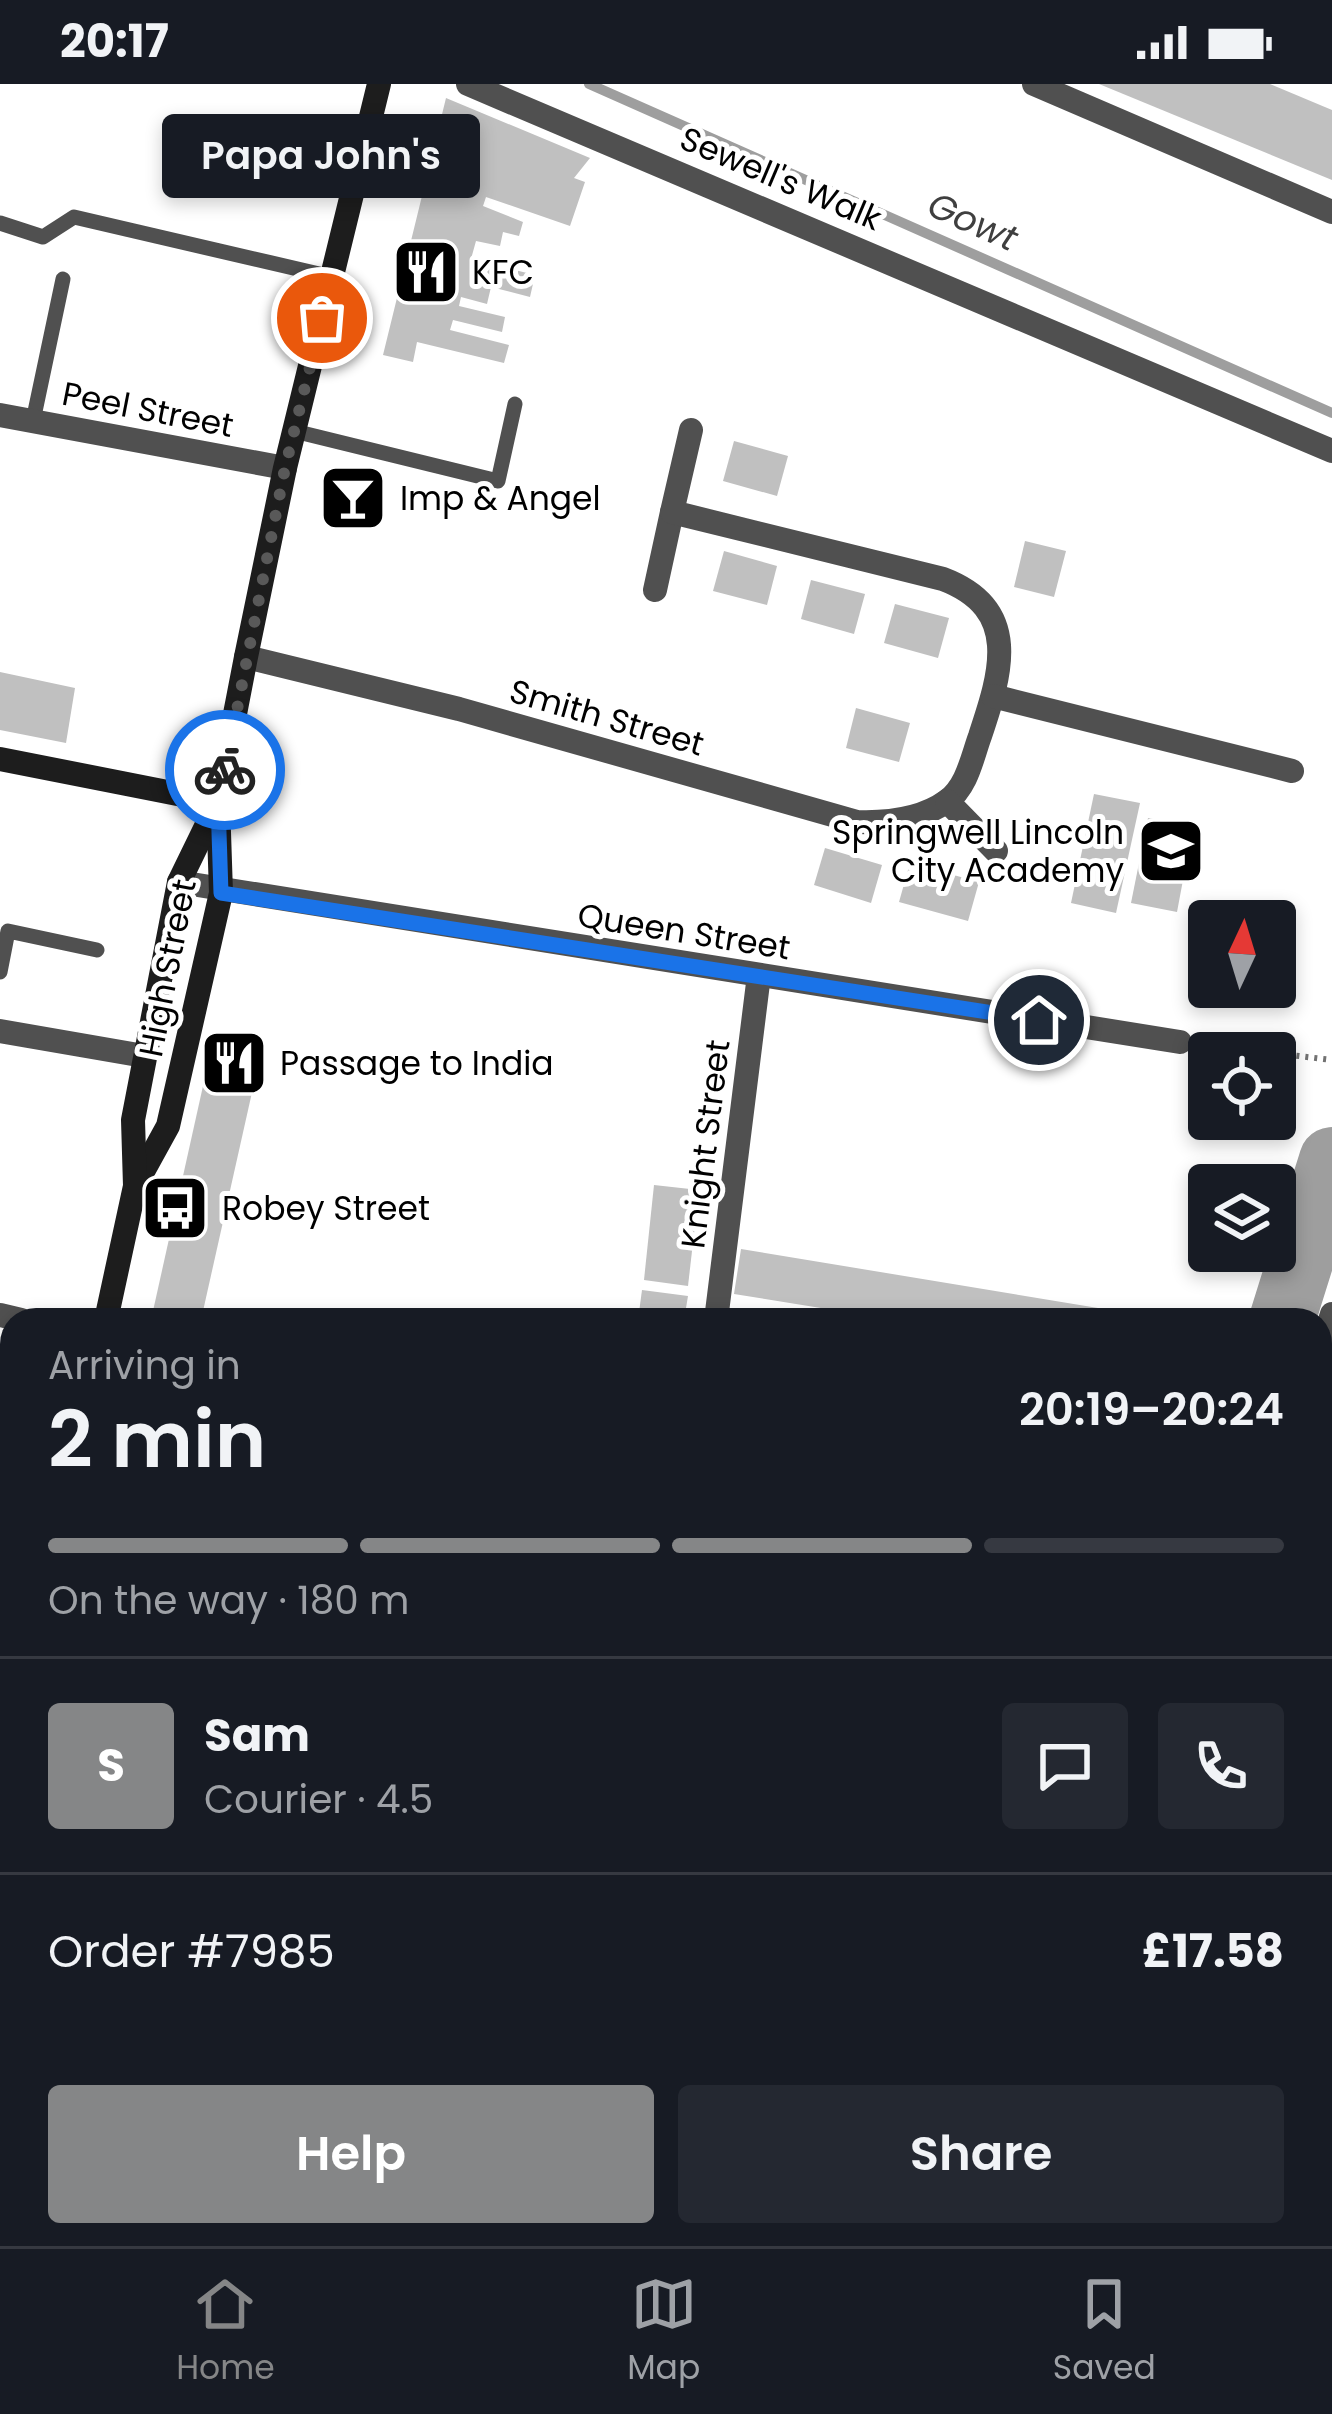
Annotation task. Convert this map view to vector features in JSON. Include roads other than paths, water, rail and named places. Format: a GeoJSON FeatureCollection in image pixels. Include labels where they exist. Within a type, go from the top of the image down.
{"type":"FeatureCollection","features":[{"type":"Feature","properties":{"kind":"street"},"geometry":{"type":"LineString","coordinates":[[0,759],[218,802],[285,468],[380,84]]}},
{"type":"Feature","properties":{"kind":"street","name":"Sewell's Walk"},"geometry":{"type":"LineString","coordinates":[[468,84],[1332,451]]}},
{"type":"Feature","properties":{"kind":"street"},"geometry":{"type":"LineString","coordinates":[[1034,84],[1332,212]]}},
{"type":"Feature","properties":{"kind":"street","name":"Peel Street"},"geometry":{"type":"LineString","coordinates":[[0,415],[285,468]]}},
{"type":"Feature","properties":{"kind":"street"},"geometry":{"type":"LineString","coordinates":[[655,590],[692,430]]}},
{"type":"Feature","properties":{"kind":"street"},"geometry":{"type":"LineString","coordinates":[[672,512],[969,589],[986,608],[1004,661],[964,781],[947,801],[996,850]]}},
{"type":"Feature","properties":{"kind":"street","name":"Smith Street"},"geometry":{"type":"LineString","coordinates":[[246,657],[459,709],[857,822],[890,823],[947,801]]}},
{"type":"Feature","properties":{"kind":"street"},"geometry":{"type":"LineString","coordinates":[[993,696],[1292,771]]}},
{"type":"Feature","properties":{"kind":"street","name":"High Street"},"geometry":{"type":"LineString","coordinates":[[135,1186],[133,1120],[179,882],[218,802]]}},
{"type":"Feature","properties":{"kind":"street","name":"High Street"},"geometry":{"type":"LineString","coordinates":[[135,1186],[169,1126],[221,893],[218,802]]}},
{"type":"Feature","properties":{"kind":"street","name":"Queen Street"},"geometry":{"type":"LineString","coordinates":[[179,882],[221,893],[1180,1042]]}},
{"type":"Feature","properties":{"kind":"street","name":"Knight Street"},"geometry":{"type":"LineString","coordinates":[[717,1308],[759,975]]}},
{"type":"Feature","properties":{"kind":"street"},"geometry":{"type":"LineString","coordinates":[[0,1031],[144,1056]]}},
{"type":"Feature","properties":{"kind":"street"},"geometry":{"type":"LineString","coordinates":[[109,1308],[135,1186]]}},
{"type":"Feature","properties":{"kind":"lane"},"geometry":{"type":"LineString","coordinates":[[0,223],[43,237],[74,217],[332,278]]}},
{"type":"Feature","properties":{"kind":"lane"},"geometry":{"type":"LineString","coordinates":[[33,421],[63,279]]}},
{"type":"Feature","properties":{"kind":"lane"},"geometry":{"type":"LineString","coordinates":[[294,431],[498,482],[515,404]]}},
{"type":"Feature","properties":{"kind":"lane"},"geometry":{"type":"LineString","coordinates":[[0,971],[8,931],[98,950]]}},
{"type":"Feature","properties":{"kind":"waterway","name":"Gowt"},"geometry":{"type":"LineString","coordinates":[[589,84],[1332,413]]}},
{"type":"Feature","properties":{"kind":"waterway"},"geometry":{"type":"LineString","coordinates":[[1286,1308],[1332,1160]]}},
{"type":"Feature","properties":{"kind":"place","name":"KFC"},"geometry":{"type":"Point","coordinates":[426,272]}},
{"type":"Feature","properties":{"kind":"place","name":"Papa John's"},"geometry":{"type":"Point","coordinates":[322,318]}},
{"type":"Feature","properties":{"kind":"place","name":"Imp & Angel"},"geometry":{"type":"Point","coordinates":[353,498]}},
{"type":"Feature","properties":{"kind":"place","name":"Springwell Lincoln City Academy"},"geometry":{"type":"Point","coordinates":[1171,851]}},
{"type":"Feature","properties":{"kind":"place","name":"Passage to India"},"geometry":{"type":"Point","coordinates":[234,1063]}},
{"type":"Feature","properties":{"kind":"place","name":"Robey Street"},"geometry":{"type":"Point","coordinates":[175,1208]}}]}
